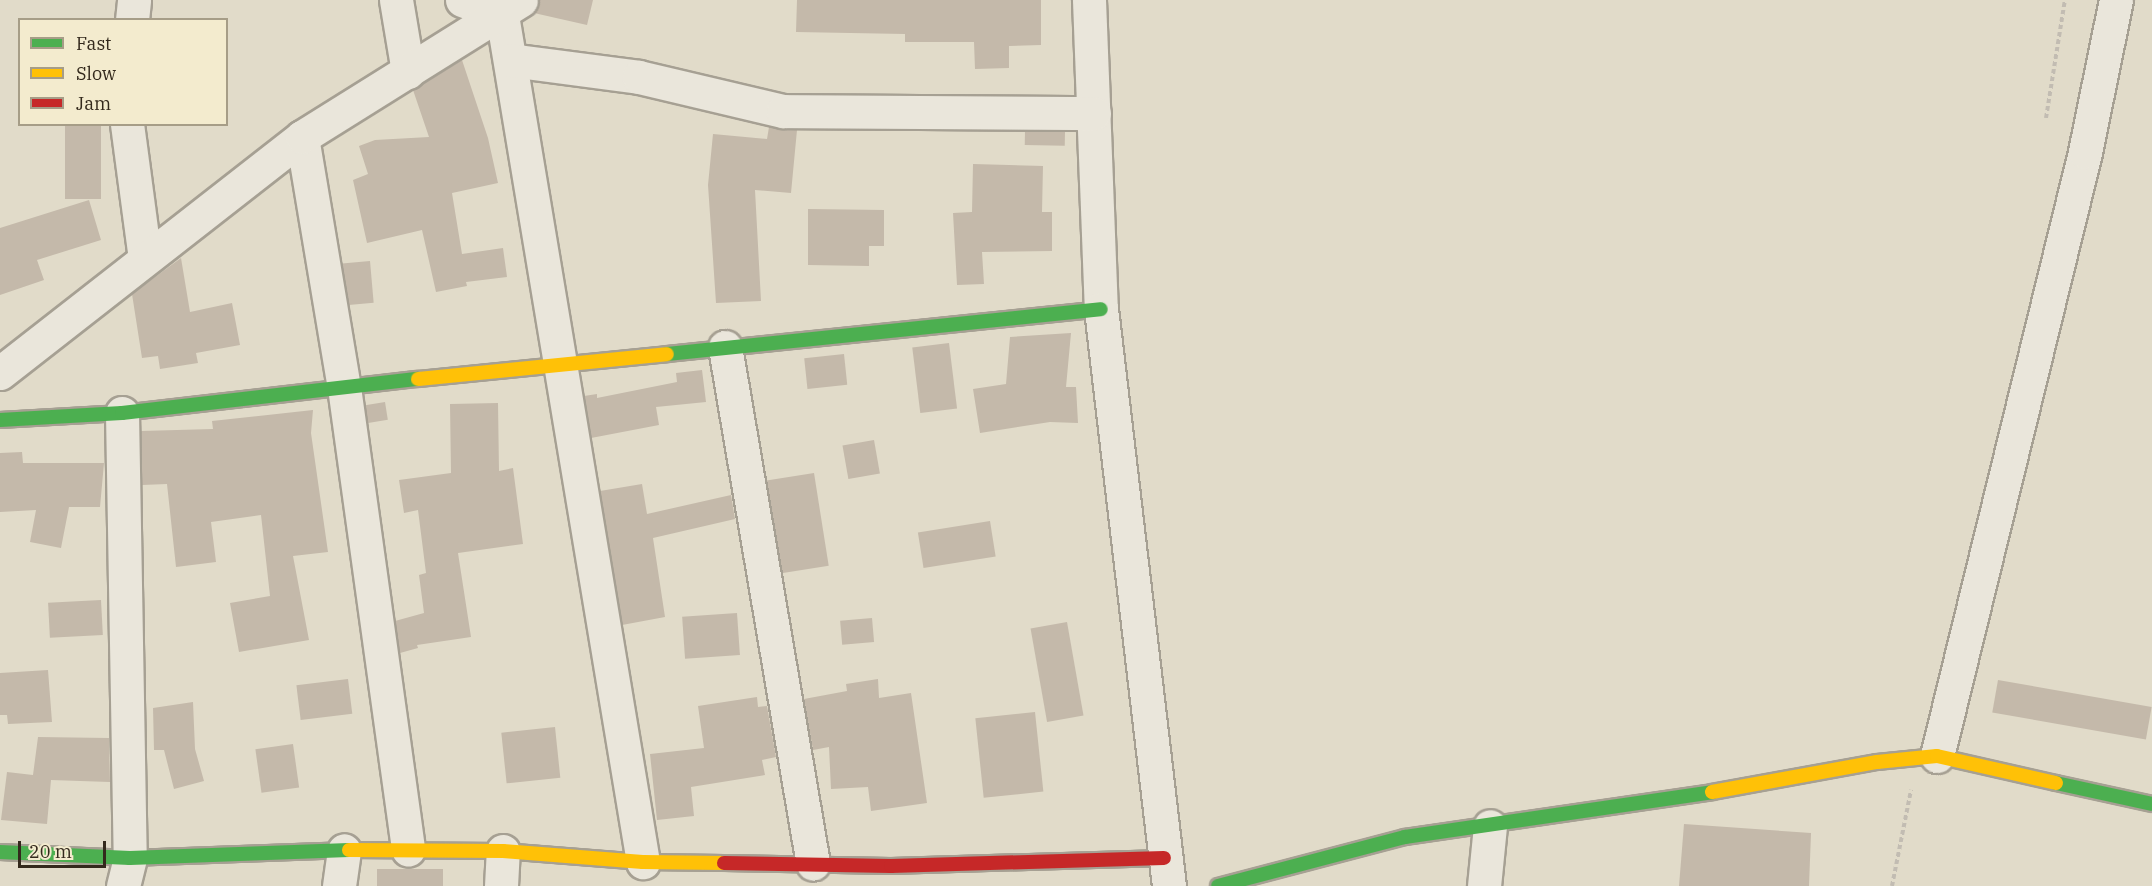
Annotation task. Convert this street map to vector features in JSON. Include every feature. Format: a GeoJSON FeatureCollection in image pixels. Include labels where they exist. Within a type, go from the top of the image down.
{"type":"FeatureCollection","features":[{"type":"Feature","properties":{"kind":"street"},"geometry":{"type":"LineString","coordinates":[[132,18],[134,0]]}},
{"type":"Feature","properties":{"kind":"street"},"geometry":{"type":"LineString","coordinates":[[396,0],[408,72]]}},
{"type":"Feature","properties":{"kind":"street"},"geometry":{"type":"LineString","coordinates":[[462,0],[511,8]]}},
{"type":"Feature","properties":{"kind":"street"},"geometry":{"type":"LineString","coordinates":[[0,852],[127,872],[344,850],[408,850],[503,851],[643,862],[813,864],[890,876],[1167,872],[1101,309],[1089,0]]}},
{"type":"Feature","properties":{"kind":"street"},"geometry":{"type":"LineString","coordinates":[[1927,757],[2085,152],[2116,0]]}},
{"type":"Feature","properties":{"kind":"street"},"geometry":{"type":"LineString","coordinates":[[0,373],[302,137],[511,8]]}},
{"type":"Feature","properties":{"kind":"street"},"geometry":{"type":"LineString","coordinates":[[511,8],[510,60],[643,862]]}},
{"type":"Feature","properties":{"kind":"street"},"geometry":{"type":"LineString","coordinates":[[510,60],[639,77],[783,111],[1094,113]]}},
{"type":"Feature","properties":{"kind":"street"},"geometry":{"type":"LineString","coordinates":[[127,126],[145,259]]}},
{"type":"Feature","properties":{"kind":"street"},"geometry":{"type":"LineString","coordinates":[[302,137],[344,387],[408,850]]}},
{"type":"Feature","properties":{"kind":"street"},"geometry":{"type":"LineString","coordinates":[[0,420],[122,413],[344,387],[560,367],[725,347],[1101,309]]}},
{"type":"Feature","properties":{"kind":"street"},"geometry":{"type":"LineString","coordinates":[[725,347],[813,864]]}},
{"type":"Feature","properties":{"kind":"street"},"geometry":{"type":"LineString","coordinates":[[122,413],[127,872]]}},
{"type":"Feature","properties":{"kind":"street"},"geometry":{"type":"LineString","coordinates":[[1218,886],[1405,837],[1641,805],[1877,762],[1927,757],[2152,804]]}},
{"type":"Feature","properties":{"kind":"street"},"geometry":{"type":"LineString","coordinates":[[1484,886],[1490,826]]}},
{"type":"Feature","properties":{"kind":"street"},"geometry":{"type":"LineString","coordinates":[[339,886],[344,850]]}},
{"type":"Feature","properties":{"kind":"street"},"geometry":{"type":"LineString","coordinates":[[501,886],[503,851]]}},
{"type":"Feature","properties":{"kind":"path"},"geometry":{"type":"LineString","coordinates":[[2046,118],[2065,0]]}},
{"type":"Feature","properties":{"kind":"path"},"geometry":{"type":"LineString","coordinates":[[1892,886],[1927,757]]}},
{"type":"Feature","properties":{"kind":"building"},"geometry":{"type":"Polygon","coordinates":[[[540,0],[593,0],[587,25],[534,13],[540,0]]]}},
{"type":"Feature","properties":{"kind":"building"},"geometry":{"type":"Polygon","coordinates":[[[797,0],[1041,0],[1041,45],[1009,46],[1009,68],[975,69],[974,42],[905,42],[905,34],[796,32],[797,0]]]}},
{"type":"Feature","properties":{"kind":"building"},"geometry":{"type":"Polygon","coordinates":[[[462,60],[488,138],[498,183],[452,193],[462,254],[503,248],[507,277],[466,282],[467,286],[436,292],[422,230],[367,243],[353,180],[368,174],[359,146],[375,140],[429,137],[413,90],[462,60]]]}},
{"type":"Feature","properties":{"kind":"building"},"geometry":{"type":"Polygon","coordinates":[[[65,126],[101,126],[101,199],[65,199],[65,126]]]}},
{"type":"Feature","properties":{"kind":"building"},"geometry":{"type":"Polygon","coordinates":[[[769,127],[797,130],[791,193],[755,190],[761,301],[716,303],[708,185],[713,134],[767,139],[769,127]]]}},
{"type":"Feature","properties":{"kind":"building"},"geometry":{"type":"Polygon","coordinates":[[[1025,131],[1065,132],[1065,146],[1025,145],[1025,131]]]}},
{"type":"Feature","properties":{"kind":"building"},"geometry":{"type":"Polygon","coordinates":[[[973,164],[1043,166],[1042,212],[1052,212],[1052,251],[982,252],[984,284],[957,285],[953,213],[972,212],[973,164]]]}},
{"type":"Feature","properties":{"kind":"building"},"geometry":{"type":"Polygon","coordinates":[[[89,200],[101,240],[37,260],[44,280],[0,295],[0,228],[89,200]]]}},
{"type":"Feature","properties":{"kind":"building"},"geometry":{"type":"Polygon","coordinates":[[[808,209],[884,210],[884,246],[869,246],[869,266],[808,265],[808,209]]]}},
{"type":"Feature","properties":{"kind":"building"},"geometry":{"type":"Polygon","coordinates":[[[181,258],[190,312],[232,303],[240,345],[196,353],[198,363],[160,369],[158,356],[142,358],[132,294],[181,258]]]}},
{"type":"Feature","properties":{"kind":"building"},"geometry":{"type":"Polygon","coordinates":[[[370,261],[374,303],[346,305],[342,263],[370,261]]]}},
{"type":"Feature","properties":{"kind":"building"},"geometry":{"type":"Polygon","coordinates":[[[1071,333],[1066,387],[1076,387],[1078,423],[1050,422],[980,433],[973,389],[1006,384],[1010,337],[1071,333]]]}},
{"type":"Feature","properties":{"kind":"building"},"geometry":{"type":"Polygon","coordinates":[[[949,343],[957,409],[920,413],[912,348],[949,343]]]}},
{"type":"Feature","properties":{"kind":"building"},"geometry":{"type":"Polygon","coordinates":[[[844,354],[847,385],[807,389],[804,358],[844,354]]]}},
{"type":"Feature","properties":{"kind":"building"},"geometry":{"type":"Polygon","coordinates":[[[702,370],[706,402],[656,407],[659,425],[591,438],[584,396],[597,394],[597,398],[677,382],[676,373],[702,370]]]}},
{"type":"Feature","properties":{"kind":"building"},"geometry":{"type":"Polygon","coordinates":[[[385,402],[388,420],[368,423],[365,405],[385,402]]]}},
{"type":"Feature","properties":{"kind":"building"},"geometry":{"type":"Polygon","coordinates":[[[498,403],[499,471],[513,468],[523,544],[458,553],[471,637],[417,645],[418,648],[400,653],[395,621],[424,613],[419,575],[426,573],[418,510],[404,513],[399,480],[451,473],[450,404],[498,403]]]}},
{"type":"Feature","properties":{"kind":"building"},"geometry":{"type":"Polygon","coordinates":[[[313,410],[311,433],[328,552],[293,556],[309,640],[239,652],[230,603],[270,596],[261,515],[211,522],[216,562],[176,567],[167,484],[142,485],[141,431],[213,429],[212,421],[313,410]]]}},
{"type":"Feature","properties":{"kind":"building"},"geometry":{"type":"Polygon","coordinates":[[[874,440],[880,473],[848,479],[842,446],[874,440]]]}},
{"type":"Feature","properties":{"kind":"building"},"geometry":{"type":"Polygon","coordinates":[[[22,452],[23,463],[104,463],[100,507],[69,507],[61,548],[30,542],[36,510],[0,512],[0,453],[22,452]]]}},
{"type":"Feature","properties":{"kind":"building"},"geometry":{"type":"Polygon","coordinates":[[[814,473],[829,566],[781,573],[767,481],[814,473]]]}},
{"type":"Feature","properties":{"kind":"building"},"geometry":{"type":"Polygon","coordinates":[[[642,484],[647,514],[731,495],[735,519],[653,538],[665,617],[622,625],[600,491],[642,484]]]}},
{"type":"Feature","properties":{"kind":"building"},"geometry":{"type":"Polygon","coordinates":[[[990,521],[996,557],[924,568],[918,532],[990,521]]]}},
{"type":"Feature","properties":{"kind":"building"},"geometry":{"type":"Polygon","coordinates":[[[101,600],[103,635],[50,638],[48,603],[101,600]]]}},
{"type":"Feature","properties":{"kind":"building"},"geometry":{"type":"Polygon","coordinates":[[[737,613],[740,655],[685,659],[682,617],[737,613]]]}},
{"type":"Feature","properties":{"kind":"building"},"geometry":{"type":"Polygon","coordinates":[[[872,618],[874,642],[842,645],[840,621],[872,618]]]}},
{"type":"Feature","properties":{"kind":"building"},"geometry":{"type":"Polygon","coordinates":[[[1067,622],[1083,716],[1047,722],[1031,628],[1067,622]]]}},
{"type":"Feature","properties":{"kind":"building"},"geometry":{"type":"Polygon","coordinates":[[[48,670],[52,722],[8,724],[7,715],[0,715],[0,673],[48,670]]]}},
{"type":"Feature","properties":{"kind":"building"},"geometry":{"type":"Polygon","coordinates":[[[348,679],[352,714],[301,720],[296,685],[348,679]]]}},
{"type":"Feature","properties":{"kind":"building"},"geometry":{"type":"Polygon","coordinates":[[[878,679],[879,698],[911,693],[927,803],[871,811],[868,787],[831,789],[829,747],[813,750],[804,699],[847,691],[846,684],[878,679]]]}},
{"type":"Feature","properties":{"kind":"building"},"geometry":{"type":"Polygon","coordinates":[[[1998,680],[2152,707],[2146,740],[1992,712],[1998,680]]]}},
{"type":"Feature","properties":{"kind":"building"},"geometry":{"type":"Polygon","coordinates":[[[757,697],[758,707],[767,706],[776,757],[762,760],[765,775],[691,787],[694,816],[657,820],[650,754],[704,748],[698,706],[757,697]]]}},
{"type":"Feature","properties":{"kind":"building"},"geometry":{"type":"Polygon","coordinates":[[[193,702],[195,749],[204,781],[174,789],[164,750],[154,750],[153,708],[193,702]]]}},
{"type":"Feature","properties":{"kind":"building"},"geometry":{"type":"Polygon","coordinates":[[[1035,712],[1043,792],[984,798],[975,718],[1035,712]]]}},
{"type":"Feature","properties":{"kind":"building"},"geometry":{"type":"Polygon","coordinates":[[[555,727],[560,778],[507,783],[501,733],[555,727]]]}},
{"type":"Feature","properties":{"kind":"building"},"geometry":{"type":"Polygon","coordinates":[[[38,737],[109,738],[110,782],[51,780],[47,824],[1,820],[7,772],[33,775],[38,737]]]}},
{"type":"Feature","properties":{"kind":"building"},"geometry":{"type":"Polygon","coordinates":[[[293,744],[299,788],[261,793],[255,749],[293,744]]]}},
{"type":"Feature","properties":{"kind":"building"},"geometry":{"type":"Polygon","coordinates":[[[1684,824],[1811,833],[1809,886],[1679,886],[1684,824]]]}},
{"type":"Feature","properties":{"kind":"building"},"geometry":{"type":"Polygon","coordinates":[[[377,869],[443,869],[443,886],[377,886],[377,869]]]}},
{"type":"Feature","properties":{"kind":"traffic: fast"},"geometry":{"type":"LineString","coordinates":[[667,354],[1101,309]]}},
{"type":"Feature","properties":{"kind":"traffic: fast"},"geometry":{"type":"LineString","coordinates":[[0,420],[122,413],[418,379]]}},
{"type":"Feature","properties":{"kind":"traffic: fast"},"geometry":{"type":"LineString","coordinates":[[2056,783],[2152,804]]}},
{"type":"Feature","properties":{"kind":"traffic: fast"},"geometry":{"type":"LineString","coordinates":[[1218,886],[1405,837],[1712,792]]}},
{"type":"Feature","properties":{"kind":"traffic: fast"},"geometry":{"type":"LineString","coordinates":[[0,852],[130,858],[349,850]]}},
{"type":"Feature","properties":{"kind":"traffic: slow"},"geometry":{"type":"LineString","coordinates":[[418,379],[667,354]]}},
{"type":"Feature","properties":{"kind":"traffic: slow"},"geometry":{"type":"LineString","coordinates":[[1712,792],[1877,762],[1937,756],[2056,783]]}},
{"type":"Feature","properties":{"kind":"traffic: slow"},"geometry":{"type":"LineString","coordinates":[[349,850],[503,851],[643,862],[724,863]]}},
{"type":"Feature","properties":{"kind":"traffic: jam"},"geometry":{"type":"LineString","coordinates":[[724,863],[891,866],[1164,858]]}}]}
